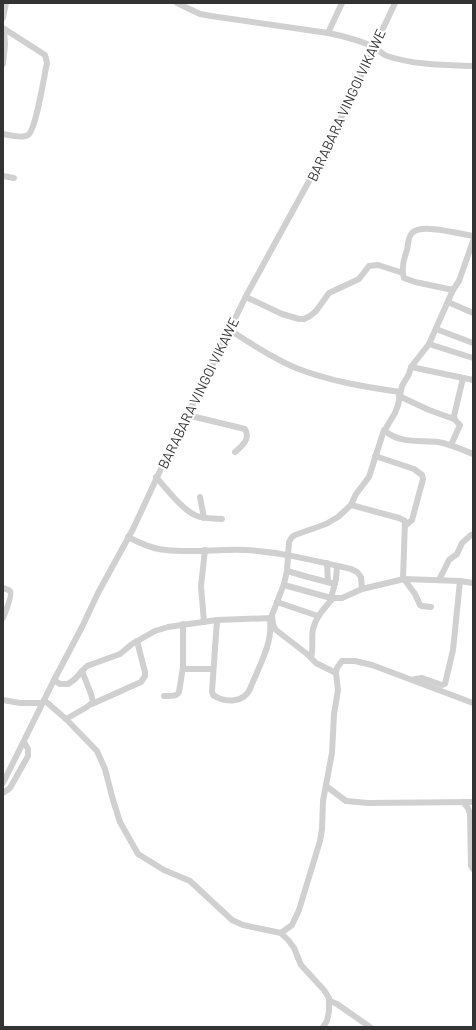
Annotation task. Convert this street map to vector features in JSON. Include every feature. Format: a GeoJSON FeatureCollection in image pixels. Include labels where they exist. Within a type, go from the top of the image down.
{"type":"FeatureCollection","features":[{"type":"Feature","properties":{"kind":"street"},"geometry":{"type":"LineString","coordinates":[[3,18],[6,3]]}},
{"type":"Feature","properties":{"kind":"street"},"geometry":{"type":"LineString","coordinates":[[177,3],[200,14],[328,33],[374,47],[385,55],[402,60],[473,66]]}},
{"type":"Feature","properties":{"kind":"street"},"geometry":{"type":"LineString","coordinates":[[328,33],[342,3]]}},
{"type":"Feature","properties":{"kind":"street","name":"BARABARA VINGOI VIKAWE"},"geometry":{"type":"LineString","coordinates":[[3,783],[105,578],[134,529],[156,477],[246,297],[286,221],[318,165],[395,3]]}},
{"type":"Feature","properties":{"kind":"street"},"geometry":{"type":"LineString","coordinates":[[3,29],[5,44],[3,64]]}},
{"type":"Feature","properties":{"kind":"street"},"geometry":{"type":"LineString","coordinates":[[3,29],[45,55],[47,63],[36,120],[32,131],[27,136],[22,137],[3,134]]}},
{"type":"Feature","properties":{"kind":"street"},"geometry":{"type":"LineString","coordinates":[[3,176],[14,178]]}},
{"type":"Feature","properties":{"kind":"street"},"geometry":{"type":"LineString","coordinates":[[453,290],[404,278],[404,260],[410,238],[413,232],[418,229],[428,228],[473,236]]}},
{"type":"Feature","properties":{"kind":"street"},"geometry":{"type":"LineString","coordinates":[[217,620],[212,687],[213,695],[222,699],[238,700],[248,695],[267,644],[271,626],[271,618],[284,585],[289,554],[288,547],[292,537],[300,532],[326,524],[338,516],[351,505],[356,494],[369,477],[384,430],[395,412],[402,386],[411,367],[429,344],[453,290],[459,281],[473,241]]}},
{"type":"Feature","properties":{"kind":"street"},"geometry":{"type":"LineString","coordinates":[[246,297],[282,314],[298,319],[310,316],[316,311],[329,292],[359,279],[369,266],[378,265],[403,273]]}},
{"type":"Feature","properties":{"kind":"street"},"geometry":{"type":"LineString","coordinates":[[448,302],[473,313]]}},
{"type":"Feature","properties":{"kind":"street"},"geometry":{"type":"LineString","coordinates":[[436,329],[473,343]]}},
{"type":"Feature","properties":{"kind":"street"},"geometry":{"type":"LineString","coordinates":[[230,330],[258,348],[296,368],[351,384],[400,394],[428,410],[454,419],[460,425],[451,445]]}},
{"type":"Feature","properties":{"kind":"street"},"geometry":{"type":"LineString","coordinates":[[429,344],[473,358]]}},
{"type":"Feature","properties":{"kind":"street"},"geometry":{"type":"LineString","coordinates":[[411,367],[473,380]]}},
{"type":"Feature","properties":{"kind":"street"},"geometry":{"type":"LineString","coordinates":[[454,419],[463,378]]}},
{"type":"Feature","properties":{"kind":"street"},"geometry":{"type":"LineString","coordinates":[[187,415],[245,430],[247,434],[246,441],[235,452]]}},
{"type":"Feature","properties":{"kind":"street"},"geometry":{"type":"LineString","coordinates":[[384,430],[392,436],[399,438],[412,441],[437,442],[451,445],[473,454]]}},
{"type":"Feature","properties":{"kind":"street"},"geometry":{"type":"LineString","coordinates":[[375,456],[414,469],[422,475],[423,479],[414,516],[405,526]]}},
{"type":"Feature","properties":{"kind":"street"},"geometry":{"type":"LineString","coordinates":[[156,477],[187,510],[197,517],[222,519]]}},
{"type":"Feature","properties":{"kind":"street"},"geometry":{"type":"LineString","coordinates":[[200,497],[204,518]]}},
{"type":"Feature","properties":{"kind":"street"},"geometry":{"type":"LineString","coordinates":[[351,505],[399,518],[404,521],[404,579],[415,594],[420,605],[431,607]]}},
{"type":"Feature","properties":{"kind":"street"},"geometry":{"type":"LineString","coordinates":[[439,580],[448,562],[457,554],[462,543],[471,535]]}},
{"type":"Feature","properties":{"kind":"street"},"geometry":{"type":"LineString","coordinates":[[128,537],[141,544],[165,550],[245,550],[289,554],[351,569],[357,572],[362,579],[362,589]]}},
{"type":"Feature","properties":{"kind":"street"},"geometry":{"type":"LineString","coordinates":[[204,622],[201,586],[205,550]]}},
{"type":"Feature","properties":{"kind":"street"},"geometry":{"type":"LineString","coordinates":[[327,563],[328,582]]}},
{"type":"Feature","properties":{"kind":"street"},"geometry":{"type":"LineString","coordinates":[[311,658],[313,649],[313,629],[318,616],[332,598],[338,572],[337,566]]}},
{"type":"Feature","properties":{"kind":"street"},"geometry":{"type":"LineString","coordinates":[[287,571],[335,584]]}},
{"type":"Feature","properties":{"kind":"street"},"geometry":{"type":"LineString","coordinates":[[284,585],[332,598],[345,598],[362,589],[404,579],[460,581],[473,583]]}},
{"type":"Feature","properties":{"kind":"street"},"geometry":{"type":"LineString","coordinates":[[411,679],[422,678],[442,685],[444,684],[453,650],[460,581]]}},
{"type":"Feature","properties":{"kind":"street"},"geometry":{"type":"LineString","coordinates":[[3,588],[11,592],[3,618]]}},
{"type":"Feature","properties":{"kind":"street"},"geometry":{"type":"LineString","coordinates":[[277,602],[318,616]]}},
{"type":"Feature","properties":{"kind":"street"},"geometry":{"type":"LineString","coordinates":[[54,680],[60,684],[68,684],[91,664],[120,654],[137,641],[160,629],[217,620],[271,618]]}},
{"type":"Feature","properties":{"kind":"street"},"geometry":{"type":"LineString","coordinates":[[271,618],[276,630],[322,667],[336,673]]}},
{"type":"Feature","properties":{"kind":"street"},"geometry":{"type":"LineString","coordinates":[[164,696],[174,696],[178,694],[182,669],[184,624]]}},
{"type":"Feature","properties":{"kind":"street"},"geometry":{"type":"LineString","coordinates":[[66,719],[92,704],[141,682],[145,676],[145,672],[137,641]]}},
{"type":"Feature","properties":{"kind":"street"},"geometry":{"type":"LineString","coordinates":[[282,933],[292,925],[299,910],[320,841],[323,801],[332,753],[334,714],[338,690],[336,673],[337,668],[342,661],[355,661],[372,665],[473,703]]}},
{"type":"Feature","properties":{"kind":"street"},"geometry":{"type":"LineString","coordinates":[[182,669],[213,669]]}},
{"type":"Feature","properties":{"kind":"street"},"geometry":{"type":"LineString","coordinates":[[82,671],[93,699],[92,704]]}},
{"type":"Feature","properties":{"kind":"street"},"geometry":{"type":"LineString","coordinates":[[3,700],[20,703],[43,702],[66,719],[97,751],[102,760],[110,784],[118,817],[131,844],[138,854],[164,870],[190,881],[232,920],[243,925],[282,933],[294,948],[301,965],[324,990],[330,1001],[327,1021],[323,1027]]}},
{"type":"Feature","properties":{"kind":"street"},"geometry":{"type":"LineString","coordinates":[[3,793],[10,788],[28,756],[28,749],[24,742]]}},
{"type":"Feature","properties":{"kind":"street"},"geometry":{"type":"LineString","coordinates":[[326,786],[346,801],[368,803],[473,802]]}},
{"type":"Feature","properties":{"kind":"street"},"geometry":{"type":"LineString","coordinates":[[463,802],[468,808],[470,814],[471,866],[473,869]]}},
{"type":"Feature","properties":{"kind":"street"},"geometry":{"type":"LineString","coordinates":[[330,1001],[337,1004],[370,1027]]}}]}
